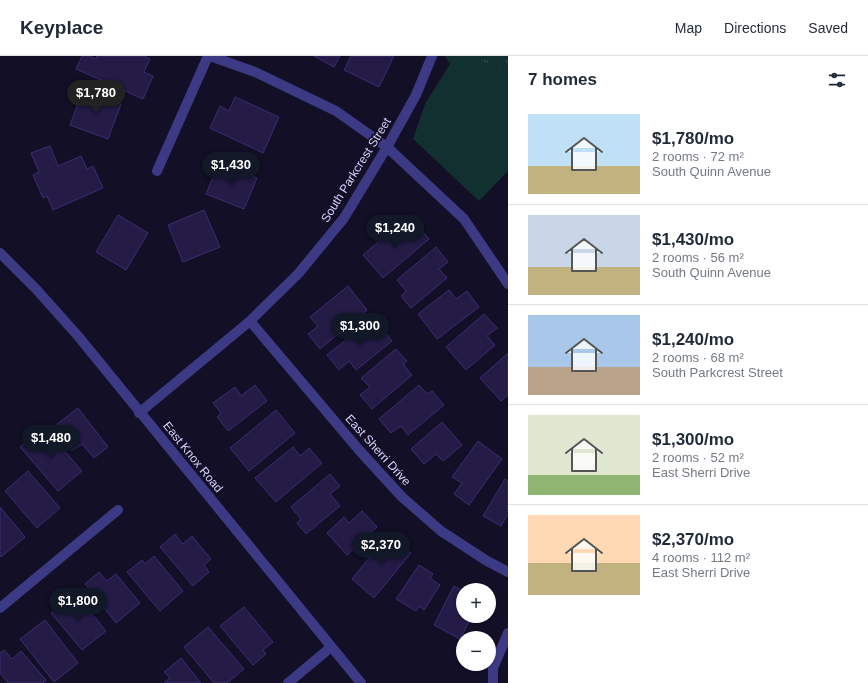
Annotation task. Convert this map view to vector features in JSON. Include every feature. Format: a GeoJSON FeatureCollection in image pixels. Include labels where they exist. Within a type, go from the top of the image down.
{"type":"FeatureCollection","features":[{"type":"Feature","properties":{"kind":"street"},"geometry":{"type":"LineString","coordinates":[[157,170],[209,56],[255,72],[336,111],[387,147],[464,219],[508,284]]}},
{"type":"Feature","properties":{"kind":"street","name":"South Parkcrest Street"},"geometry":{"type":"LineString","coordinates":[[139,413],[250,321],[298,274],[344,218],[387,147],[416,95],[432,56]]}},
{"type":"Feature","properties":{"kind":"street","name":"East Knox Road"},"geometry":{"type":"LineString","coordinates":[[0,253],[36,289],[78,336],[139,413],[361,683]]}},
{"type":"Feature","properties":{"kind":"street","name":"East Sherri Drive"},"geometry":{"type":"LineString","coordinates":[[250,321],[359,450],[402,497],[442,531],[487,561],[508,572]]}},
{"type":"Feature","properties":{"kind":"street"},"geometry":{"type":"LineString","coordinates":[[0,608],[118,510]]}},
{"type":"Feature","properties":{"kind":"street"},"geometry":{"type":"LineString","coordinates":[[493,683],[493,668],[508,633]]}},
{"type":"Feature","properties":{"kind":"street"},"geometry":{"type":"LineString","coordinates":[[288,683],[331,647]]}},
{"type":"Feature","properties":{"kind":"green space"},"geometry":{"type":"Polygon","coordinates":[[[445,56],[508,56],[508,120],[448,61],[445,56]]]}},
{"type":"Feature","properties":{"kind":"green space"},"geometry":{"type":"Polygon","coordinates":[[[455,56],[473,56],[497,69],[508,77],[508,171],[479,201],[413,139],[425,104],[455,56]]]}},
{"type":"Feature","properties":{"kind":"building"},"geometry":{"type":"Polygon","coordinates":[[[82,56],[89,56],[96,59],[97,56],[144,56],[150,59],[144,72],[153,76],[143,99],[76,69],[82,56]]]}},
{"type":"Feature","properties":{"kind":"building"},"geometry":{"type":"Polygon","coordinates":[[[314,56],[340,56],[334,67],[314,56]]]}},
{"type":"Feature","properties":{"kind":"building"},"geometry":{"type":"Polygon","coordinates":[[[351,56],[394,56],[379,87],[344,70],[351,56]]]}},
{"type":"Feature","properties":{"kind":"building"},"geometry":{"type":"Polygon","coordinates":[[[83,90],[121,104],[108,139],[70,125],[83,90]]]}},
{"type":"Feature","properties":{"kind":"building"},"geometry":{"type":"Polygon","coordinates":[[[235,97],[279,117],[263,153],[210,128],[220,106],[229,111],[235,97]]]}},
{"type":"Feature","properties":{"kind":"building"},"geometry":{"type":"Polygon","coordinates":[[[50,146],[58,166],[81,156],[87,169],[93,166],[103,188],[53,210],[47,196],[43,198],[33,175],[39,172],[31,153],[50,146]]]}},
{"type":"Feature","properties":{"kind":"building"},"geometry":{"type":"Polygon","coordinates":[[[219,162],[257,178],[244,209],[206,194],[219,162]]]}},
{"type":"Feature","properties":{"kind":"building"},"geometry":{"type":"Polygon","coordinates":[[[204,210],[220,247],[183,262],[168,225],[204,210]]]}},
{"type":"Feature","properties":{"kind":"building"},"geometry":{"type":"Polygon","coordinates":[[[118,215],[148,233],[126,270],[96,252],[118,215]]]}},
{"type":"Feature","properties":{"kind":"building"},"geometry":{"type":"Polygon","coordinates":[[[400,223],[407,233],[417,225],[429,239],[383,278],[363,255],[400,223]]]}},
{"type":"Feature","properties":{"kind":"building"},"geometry":{"type":"Polygon","coordinates":[[[436,247],[448,262],[439,269],[447,278],[411,308],[401,296],[406,291],[397,280],[436,247]]]}},
{"type":"Feature","properties":{"kind":"building"},"geometry":{"type":"Polygon","coordinates":[[[348,286],[367,310],[320,349],[308,334],[318,326],[310,317],[348,286]]]}},
{"type":"Feature","properties":{"kind":"building"},"geometry":{"type":"Polygon","coordinates":[[[449,290],[456,299],[467,291],[479,307],[437,339],[418,314],[449,290]]]}},
{"type":"Feature","properties":{"kind":"building"},"geometry":{"type":"Polygon","coordinates":[[[484,314],[497,328],[487,336],[495,345],[466,370],[446,347],[484,314]]]}},
{"type":"Feature","properties":{"kind":"building"},"geometry":{"type":"Polygon","coordinates":[[[369,321],[377,330],[381,327],[392,341],[356,370],[349,361],[339,370],[327,355],[369,321]]]}},
{"type":"Feature","properties":{"kind":"building"},"geometry":{"type":"Polygon","coordinates":[[[396,349],[407,361],[403,364],[412,375],[372,409],[360,395],[370,387],[361,378],[396,349]]]}},
{"type":"Feature","properties":{"kind":"building"},"geometry":{"type":"Polygon","coordinates":[[[508,353],[508,395],[501,401],[480,378],[508,353]]]}},
{"type":"Feature","properties":{"kind":"building"},"geometry":{"type":"Polygon","coordinates":[[[255,385],[267,401],[228,431],[217,417],[221,413],[213,403],[235,387],[241,396],[255,385]]]}},
{"type":"Feature","properties":{"kind":"building"},"geometry":{"type":"Polygon","coordinates":[[[419,385],[427,394],[432,391],[444,405],[408,435],[401,426],[391,433],[379,419],[419,385]]]}},
{"type":"Feature","properties":{"kind":"building"},"geometry":{"type":"Polygon","coordinates":[[[78,408],[108,447],[94,458],[82,444],[72,451],[53,427],[78,408]]]}},
{"type":"Feature","properties":{"kind":"building"},"geometry":{"type":"Polygon","coordinates":[[[276,410],[295,433],[249,471],[230,448],[276,410]]]}},
{"type":"Feature","properties":{"kind":"building"},"geometry":{"type":"Polygon","coordinates":[[[442,422],[462,445],[443,461],[436,454],[424,464],[411,449],[442,422]]]}},
{"type":"Feature","properties":{"kind":"building"},"geometry":{"type":"Polygon","coordinates":[[[44,427],[82,471],[58,491],[20,447],[44,427]]]}},
{"type":"Feature","properties":{"kind":"building"},"geometry":{"type":"Polygon","coordinates":[[[478,441],[502,459],[469,505],[454,494],[462,483],[452,477],[478,441]]]}},
{"type":"Feature","properties":{"kind":"building"},"geometry":{"type":"Polygon","coordinates":[[[293,447],[300,456],[309,448],[322,463],[276,502],[255,478],[293,447]]]}},
{"type":"Feature","properties":{"kind":"building"},"geometry":{"type":"Polygon","coordinates":[[[28,471],[60,508],[37,528],[5,491],[28,471]]]}},
{"type":"Feature","properties":{"kind":"building"},"geometry":{"type":"Polygon","coordinates":[[[330,474],[340,486],[330,494],[340,506],[306,534],[297,523],[301,519],[291,507],[330,474]]]}},
{"type":"Feature","properties":{"kind":"building"},"geometry":{"type":"Polygon","coordinates":[[[505,479],[508,481],[508,514],[501,526],[483,516],[505,479]]]}},
{"type":"Feature","properties":{"kind":"building"},"geometry":{"type":"Polygon","coordinates":[[[0,507],[25,537],[1,557],[0,555],[0,507]]]}},
{"type":"Feature","properties":{"kind":"building"},"geometry":{"type":"Polygon","coordinates":[[[362,511],[377,527],[347,555],[327,533],[344,517],[349,523],[362,511]]]}},
{"type":"Feature","properties":{"kind":"building"},"geometry":{"type":"Polygon","coordinates":[[[175,534],[183,544],[192,536],[211,559],[204,565],[209,572],[193,586],[160,547],[175,534]]]}},
{"type":"Feature","properties":{"kind":"building"},"geometry":{"type":"Polygon","coordinates":[[[388,535],[411,553],[374,598],[352,579],[388,535]]]}},
{"type":"Feature","properties":{"kind":"building"},"geometry":{"type":"Polygon","coordinates":[[[154,556],[183,591],[160,611],[127,572],[142,560],[145,564],[154,556]]]}},
{"type":"Feature","properties":{"kind":"building"},"geometry":{"type":"Polygon","coordinates":[[[419,565],[433,574],[430,578],[440,585],[424,610],[419,606],[416,611],[396,599],[419,565]]]}},
{"type":"Feature","properties":{"kind":"building"},"geometry":{"type":"Polygon","coordinates":[[[99,572],[107,581],[116,574],[140,603],[116,623],[85,584],[99,572]]]}},
{"type":"Feature","properties":{"kind":"building"},"geometry":{"type":"Polygon","coordinates":[[[454,586],[456,587],[456,623],[468,623],[464,631],[456,631],[456,637],[434,625],[454,586]]]}},
{"type":"Feature","properties":{"kind":"building"},"geometry":{"type":"Polygon","coordinates":[[[75,593],[106,631],[82,650],[51,613],[75,593]]]}},
{"type":"Feature","properties":{"kind":"building"},"geometry":{"type":"Polygon","coordinates":[[[244,607],[273,642],[263,650],[266,654],[253,665],[220,626],[244,607]]]}},
{"type":"Feature","properties":{"kind":"building"},"geometry":{"type":"Polygon","coordinates":[[[45,620],[78,663],[54,682],[20,639],[45,620]]]}},
{"type":"Feature","properties":{"kind":"building"},"geometry":{"type":"Polygon","coordinates":[[[208,627],[244,669],[227,683],[214,683],[184,647],[208,627]]]}},
{"type":"Feature","properties":{"kind":"building"},"geometry":{"type":"Polygon","coordinates":[[[4,650],[12,659],[21,651],[46,680],[43,683],[8,683],[0,673],[0,653],[4,650]]]}},
{"type":"Feature","properties":{"kind":"building"},"geometry":{"type":"Polygon","coordinates":[[[181,658],[201,683],[164,683],[170,678],[164,672],[181,658]]]}}]}
